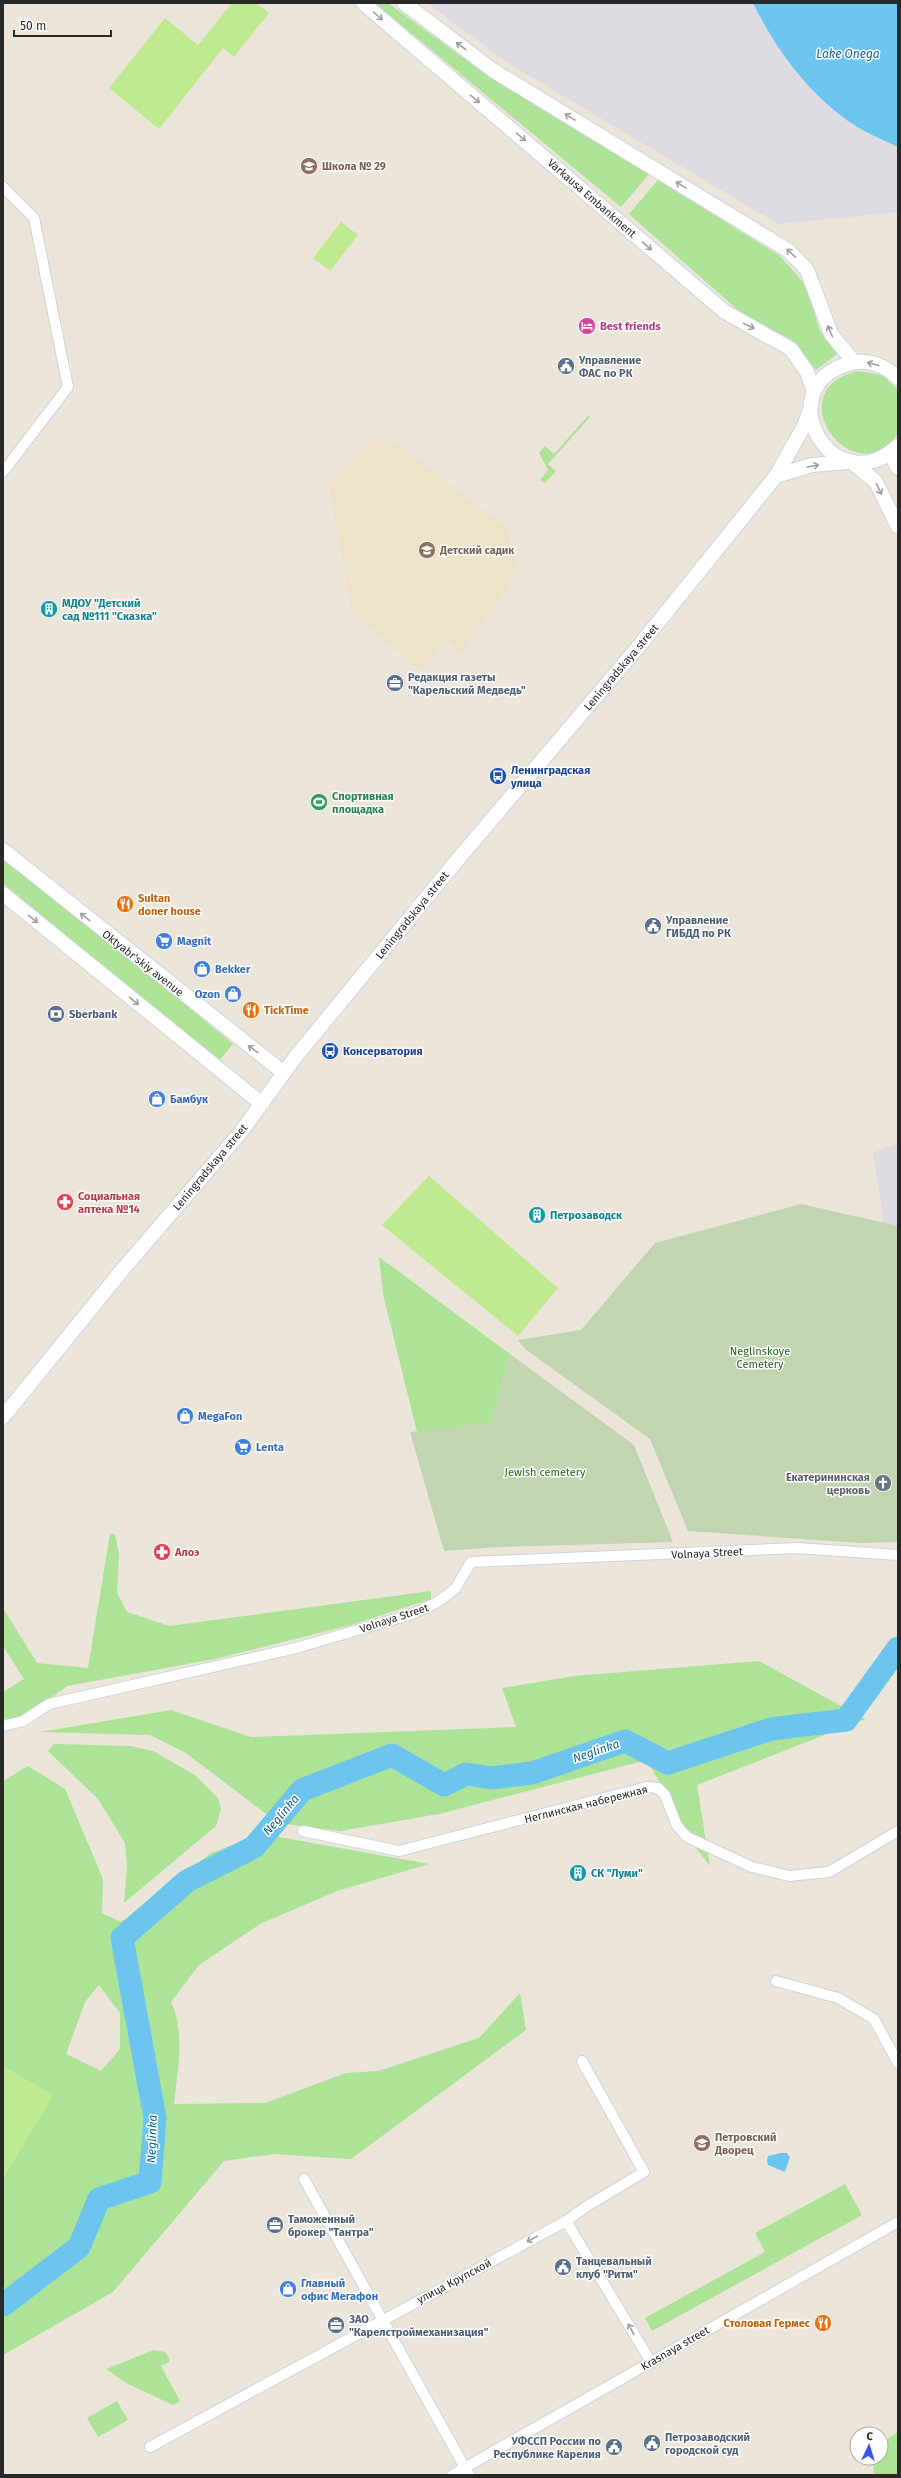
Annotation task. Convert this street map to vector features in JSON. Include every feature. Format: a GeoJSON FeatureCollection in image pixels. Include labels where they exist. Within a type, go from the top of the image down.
{"type":"FeatureCollection","features":[{"type":"Feature","properties":{"kind":"main road","name":"Varkausa Embankment"},"geometry":{"type":"LineString","coordinates":[[364,3],[725,312],[791,349],[807,372],[814,392]]}},
{"type":"Feature","properties":{"kind":"main road"},"geometry":{"type":"LineString","coordinates":[[404,3],[494,71],[789,251],[807,270],[831,334],[854,362]]}},
{"type":"Feature","properties":{"kind":"main road"},"geometry":{"type":"LineString","coordinates":[[776,476],[804,426],[810,410],[814,392],[828,374],[838,367],[854,362],[874,363],[891,371],[898,378]]}},
{"type":"Feature","properties":{"kind":"main road"},"geometry":{"type":"LineString","coordinates":[[810,410],[812,428],[821,444],[835,456],[852,462],[876,482],[898,527]]}},
{"type":"Feature","properties":{"kind":"main road"},"geometry":{"type":"LineString","coordinates":[[776,476],[812,465],[866,462],[879,459],[894,449],[898,468]]}},
{"type":"Feature","properties":{"kind":"main road","name":"Leningradskaya street"},"geometry":{"type":"LineString","coordinates":[[3,1417],[123,1269],[262,1104],[284,1073],[459,858],[639,646],[776,476]]}},
{"type":"Feature","properties":{"kind":"main road","name":"Oktyabr'skiy avenue"},"geometry":{"type":"LineString","coordinates":[[3,850],[284,1073]]}},
{"type":"Feature","properties":{"kind":"main road"},"geometry":{"type":"LineString","coordinates":[[3,894],[262,1104]]}},
{"type":"Feature","properties":{"kind":"street"},"geometry":{"type":"LineString","coordinates":[[3,187],[34,218],[68,387],[3,472]]}},
{"type":"Feature","properties":{"kind":"street","name":"Volnaya Street"},"geometry":{"type":"LineString","coordinates":[[3,1726],[23,1721],[49,1704],[296,1648],[412,1614],[436,1603],[455,1589],[471,1562],[797,1548],[898,1555]]}},
{"type":"Feature","properties":{"kind":"street","name":"Неглинская набережная"},"geometry":{"type":"LineString","coordinates":[[303,1831],[399,1851],[647,1787],[658,1788],[665,1795],[677,1826],[687,1837],[752,1867],[789,1876],[829,1872],[898,1831]]}},
{"type":"Feature","properties":{"kind":"street"},"geometry":{"type":"LineString","coordinates":[[776,1981],[838,1998],[874,2019],[898,2063]]}},
{"type":"Feature","properties":{"kind":"street","name":"улица Крупской"},"geometry":{"type":"LineString","coordinates":[[150,2447],[566,2221],[587,2206],[644,2172],[582,2061]]}},
{"type":"Feature","properties":{"kind":"street"},"geometry":{"type":"LineString","coordinates":[[304,2179],[467,2472]]}},
{"type":"Feature","properties":{"kind":"street"},"geometry":{"type":"LineString","coordinates":[[566,2221],[651,2362]]}},
{"type":"Feature","properties":{"kind":"street","name":"Krasnaya street"},"geometry":{"type":"LineString","coordinates":[[452,2475],[467,2472],[651,2362],[898,2222]]}},
{"type":"Feature","properties":{"kind":"shaded area"},"geometry":{"type":"Polygon","coordinates":[[[427,3],[753,3],[773,39],[794,67],[854,125],[898,147],[898,212],[778,224],[508,63],[427,3]]]}},
{"type":"Feature","properties":{"kind":"shaded area","name":"Детский садик"},"geometry":{"type":"Polygon","coordinates":[[[392,440],[506,527],[519,573],[460,653],[445,639],[421,671],[352,613],[329,484],[370,441],[392,440]]]}},
{"type":"Feature","properties":{"kind":"shaded area"},"geometry":{"type":"Polygon","coordinates":[[[898,1143],[898,1226],[884,1223],[873,1153],[898,1143]]]}},
{"type":"Feature","properties":{"kind":"green space"},"geometry":{"type":"Polygon","coordinates":[[[232,3],[256,3],[269,13],[234,57],[223,48],[159,129],[109,88],[165,18],[198,45],[232,3]]]}},
{"type":"Feature","properties":{"kind":"green space"},"geometry":{"type":"Polygon","coordinates":[[[375,3],[388,3],[485,74],[649,174],[621,207],[375,3]]]}},
{"type":"Feature","properties":{"kind":"green space"},"geometry":{"type":"Polygon","coordinates":[[[658,180],[780,256],[803,282],[810,297],[819,329],[837,354],[816,370],[793,341],[739,311],[629,214],[658,180]]]}},
{"type":"Feature","properties":{"kind":"green space"},"geometry":{"type":"Polygon","coordinates":[[[341,222],[358,235],[330,271],[313,258],[341,222]]]}},
{"type":"Feature","properties":{"kind":"green space"},"geometry":{"type":"Polygon","coordinates":[[[858,371],[882,375],[898,390],[898,433],[881,450],[862,453],[845,447],[831,434],[823,416],[823,398],[834,382],[858,371]]]}},
{"type":"Feature","properties":{"kind":"green space"},"geometry":{"type":"Polygon","coordinates":[[[588,416],[590,417],[548,464],[556,471],[545,483],[540,480],[548,470],[539,453],[545,446],[554,454],[588,416]]]}},
{"type":"Feature","properties":{"kind":"green space"},"geometry":{"type":"Polygon","coordinates":[[[3,854],[233,1044],[218,1062],[3,883],[3,854]]]}},
{"type":"Feature","properties":{"kind":"green space"},"geometry":{"type":"Polygon","coordinates":[[[429,1176],[558,1288],[518,1336],[382,1225],[429,1176]]]}},
{"type":"Feature","properties":{"kind":"green space","name":"Neglinskoye Cemetery"},"geometry":{"type":"Polygon","coordinates":[[[801,1204],[898,1226],[898,1542],[860,1543],[688,1531],[650,1439],[525,1349],[518,1340],[581,1330],[655,1243],[801,1204]]]}},
{"type":"Feature","properties":{"kind":"green space"},"geometry":{"type":"Polygon","coordinates":[[[379,1257],[510,1354],[491,1423],[417,1432],[383,1294],[379,1257]]]}},
{"type":"Feature","properties":{"kind":"green space","name":"Jewish cemetery"},"geometry":{"type":"Polygon","coordinates":[[[510,1354],[634,1445],[673,1542],[498,1547],[444,1551],[410,1432],[491,1423],[510,1354]]]}},
{"type":"Feature","properties":{"kind":"green space"},"geometry":{"type":"Polygon","coordinates":[[[110,1534],[115,1534],[119,1555],[117,1593],[127,1612],[169,1626],[431,1591],[431,1599],[351,1625],[215,1659],[67,1686],[24,1719],[3,1724],[3,1692],[24,1679],[3,1646],[3,1608],[37,1663],[88,1668],[110,1534]]]}},
{"type":"Feature","properties":{"kind":"green space"},"geometry":{"type":"Polygon","coordinates":[[[759,1661],[865,1719],[697,1785],[710,1866],[696,1848],[647,1760],[439,1814],[340,1831],[278,1823],[186,1753],[150,1735],[40,1732],[171,1710],[251,1737],[516,1727],[502,1688],[574,1676],[759,1661]]]}},
{"type":"Feature","properties":{"kind":"green space"},"geometry":{"type":"Polygon","coordinates":[[[54,1744],[130,1746],[153,1751],[195,1775],[218,1798],[221,1809],[216,1826],[124,1903],[127,1867],[125,1843],[98,1799],[48,1751],[54,1744]]]}},
{"type":"Feature","properties":{"kind":"green space"},"geometry":{"type":"Polygon","coordinates":[[[28,1766],[65,1789],[103,1879],[102,1913],[121,1922],[211,1853],[262,1834],[429,1864],[337,1891],[260,1924],[199,1965],[171,2002],[176,2014],[179,2039],[174,2104],[265,2103],[346,2073],[378,2071],[479,2038],[520,1993],[526,2030],[351,2159],[274,2154],[224,2161],[113,2292],[3,2355],[3,1781],[28,1766]],[[99,1985],[85,2002],[66,2054],[101,2071],[120,2049],[120,2013],[99,1985]]]}},
{"type":"Feature","properties":{"kind":"green space"},"geometry":{"type":"Polygon","coordinates":[[[3,2066],[53,2095],[3,2179],[3,2066]]]}},
{"type":"Feature","properties":{"kind":"green space"},"geometry":{"type":"Polygon","coordinates":[[[845,2184],[862,2215],[652,2331],[645,2318],[765,2252],[755,2233],[845,2184]]]}},
{"type":"Feature","properties":{"kind":"green space"},"geometry":{"type":"Polygon","coordinates":[[[154,2350],[165,2352],[169,2358],[169,2362],[161,2366],[180,2401],[173,2405],[126,2383],[106,2369],[154,2350]]]}},
{"type":"Feature","properties":{"kind":"green space"},"geometry":{"type":"Polygon","coordinates":[[[117,2401],[128,2420],[98,2437],[87,2418],[117,2401]]]}},
{"type":"Feature","properties":{"kind":"green space"},"geometry":{"type":"Polygon","coordinates":[[[898,2432],[898,2475],[874,2475],[873,2466],[889,2466],[889,2438],[898,2432]]]}},
{"type":"Feature","properties":{"kind":"water","name":"Lake Onega"},"geometry":{"type":"Polygon","coordinates":[[[753,3],[898,3],[898,147],[854,125],[823,100],[783,55],[753,3]]]}},
{"type":"Feature","properties":{"kind":"water"},"geometry":{"type":"Polygon","coordinates":[[[787,2153],[790,2157],[785,2172],[768,2165],[768,2156],[787,2153]]]}},
{"type":"Feature","properties":{"kind":"waterway","name":"Neglinka"},"geometry":{"type":"LineString","coordinates":[[3,2305],[79,2247],[99,2199],[150,2182],[155,2118],[122,1938],[187,1881],[254,1847],[302,1790],[392,1755],[444,1785],[466,1774],[492,1778],[532,1773],[625,1741],[668,1763],[771,1729],[846,1720],[898,1648]]}},
{"type":"Feature","properties":{"kind":"place","name":"Школа № 29"},"geometry":{"type":"Point","coordinates":[309,166]}},
{"type":"Feature","properties":{"kind":"place","name":"Best friends"},"geometry":{"type":"Point","coordinates":[587,326]}},
{"type":"Feature","properties":{"kind":"place","name":"Управление ФАС по РК"},"geometry":{"type":"Point","coordinates":[566,366]}},
{"type":"Feature","properties":{"kind":"place","name":"Детский садик"},"geometry":{"type":"Point","coordinates":[427,550]}},
{"type":"Feature","properties":{"kind":"place","name":"МДОУ \"Детский сад №111 \"Сказка\""},"geometry":{"type":"Point","coordinates":[49,609]}},
{"type":"Feature","properties":{"kind":"place","name":"Редакция газеты \"Карельский Медведь\""},"geometry":{"type":"Point","coordinates":[395,683]}},
{"type":"Feature","properties":{"kind":"place","name":"Ленинградская улица"},"geometry":{"type":"Point","coordinates":[498,776]}},
{"type":"Feature","properties":{"kind":"place","name":"Спортивная площадка"},"geometry":{"type":"Point","coordinates":[319,802]}},
{"type":"Feature","properties":{"kind":"place","name":"Sultan doner house"},"geometry":{"type":"Point","coordinates":[125,904]}},
{"type":"Feature","properties":{"kind":"place","name":"Управление ГИБДД по РК"},"geometry":{"type":"Point","coordinates":[653,926]}},
{"type":"Feature","properties":{"kind":"place","name":"Magnit"},"geometry":{"type":"Point","coordinates":[164,941]}},
{"type":"Feature","properties":{"kind":"place","name":"Bekker"},"geometry":{"type":"Point","coordinates":[202,969]}},
{"type":"Feature","properties":{"kind":"place","name":"Ozon"},"geometry":{"type":"Point","coordinates":[233,994]}},
{"type":"Feature","properties":{"kind":"place","name":"TickTime"},"geometry":{"type":"Point","coordinates":[251,1010]}},
{"type":"Feature","properties":{"kind":"place","name":"Sberbank"},"geometry":{"type":"Point","coordinates":[56,1014]}},
{"type":"Feature","properties":{"kind":"place","name":"Консерватория"},"geometry":{"type":"Point","coordinates":[330,1051]}},
{"type":"Feature","properties":{"kind":"place","name":"Бамбук"},"geometry":{"type":"Point","coordinates":[157,1099]}},
{"type":"Feature","properties":{"kind":"place","name":"Социальная аптека №14"},"geometry":{"type":"Point","coordinates":[65,1202]}},
{"type":"Feature","properties":{"kind":"place","name":"Петрозаводск"},"geometry":{"type":"Point","coordinates":[537,1215]}},
{"type":"Feature","properties":{"kind":"place","name":"MegaFon"},"geometry":{"type":"Point","coordinates":[185,1416]}},
{"type":"Feature","properties":{"kind":"place","name":"Lenta"},"geometry":{"type":"Point","coordinates":[243,1447]}},
{"type":"Feature","properties":{"kind":"place","name":"Екатерининская церковь"},"geometry":{"type":"Point","coordinates":[883,1483]}},
{"type":"Feature","properties":{"kind":"place","name":"Алоэ"},"geometry":{"type":"Point","coordinates":[162,1552]}},
{"type":"Feature","properties":{"kind":"place","name":"СК \"Луми\""},"geometry":{"type":"Point","coordinates":[578,1873]}},
{"type":"Feature","properties":{"kind":"place","name":"Петровский Дворец"},"geometry":{"type":"Point","coordinates":[702,2143]}},
{"type":"Feature","properties":{"kind":"place","name":"Таможенный брокер \"Тантра\""},"geometry":{"type":"Point","coordinates":[275,2225]}},
{"type":"Feature","properties":{"kind":"place","name":"Танцевальный клуб \"Ритм\""},"geometry":{"type":"Point","coordinates":[563,2267]}},
{"type":"Feature","properties":{"kind":"place","name":"Главный офис Мегафон"},"geometry":{"type":"Point","coordinates":[288,2289]}},
{"type":"Feature","properties":{"kind":"place","name":"Столовая Гермес"},"geometry":{"type":"Point","coordinates":[823,2323]}},
{"type":"Feature","properties":{"kind":"place","name":"ЗАО \"Карелстроймеханизация\""},"geometry":{"type":"Point","coordinates":[336,2325]}},
{"type":"Feature","properties":{"kind":"place","name":"Петрозаводский городской суд"},"geometry":{"type":"Point","coordinates":[652,2443]}},
{"type":"Feature","properties":{"kind":"place","name":"УФССП России по Республике Карелия"},"geometry":{"type":"Point","coordinates":[614,2447]}}]}
